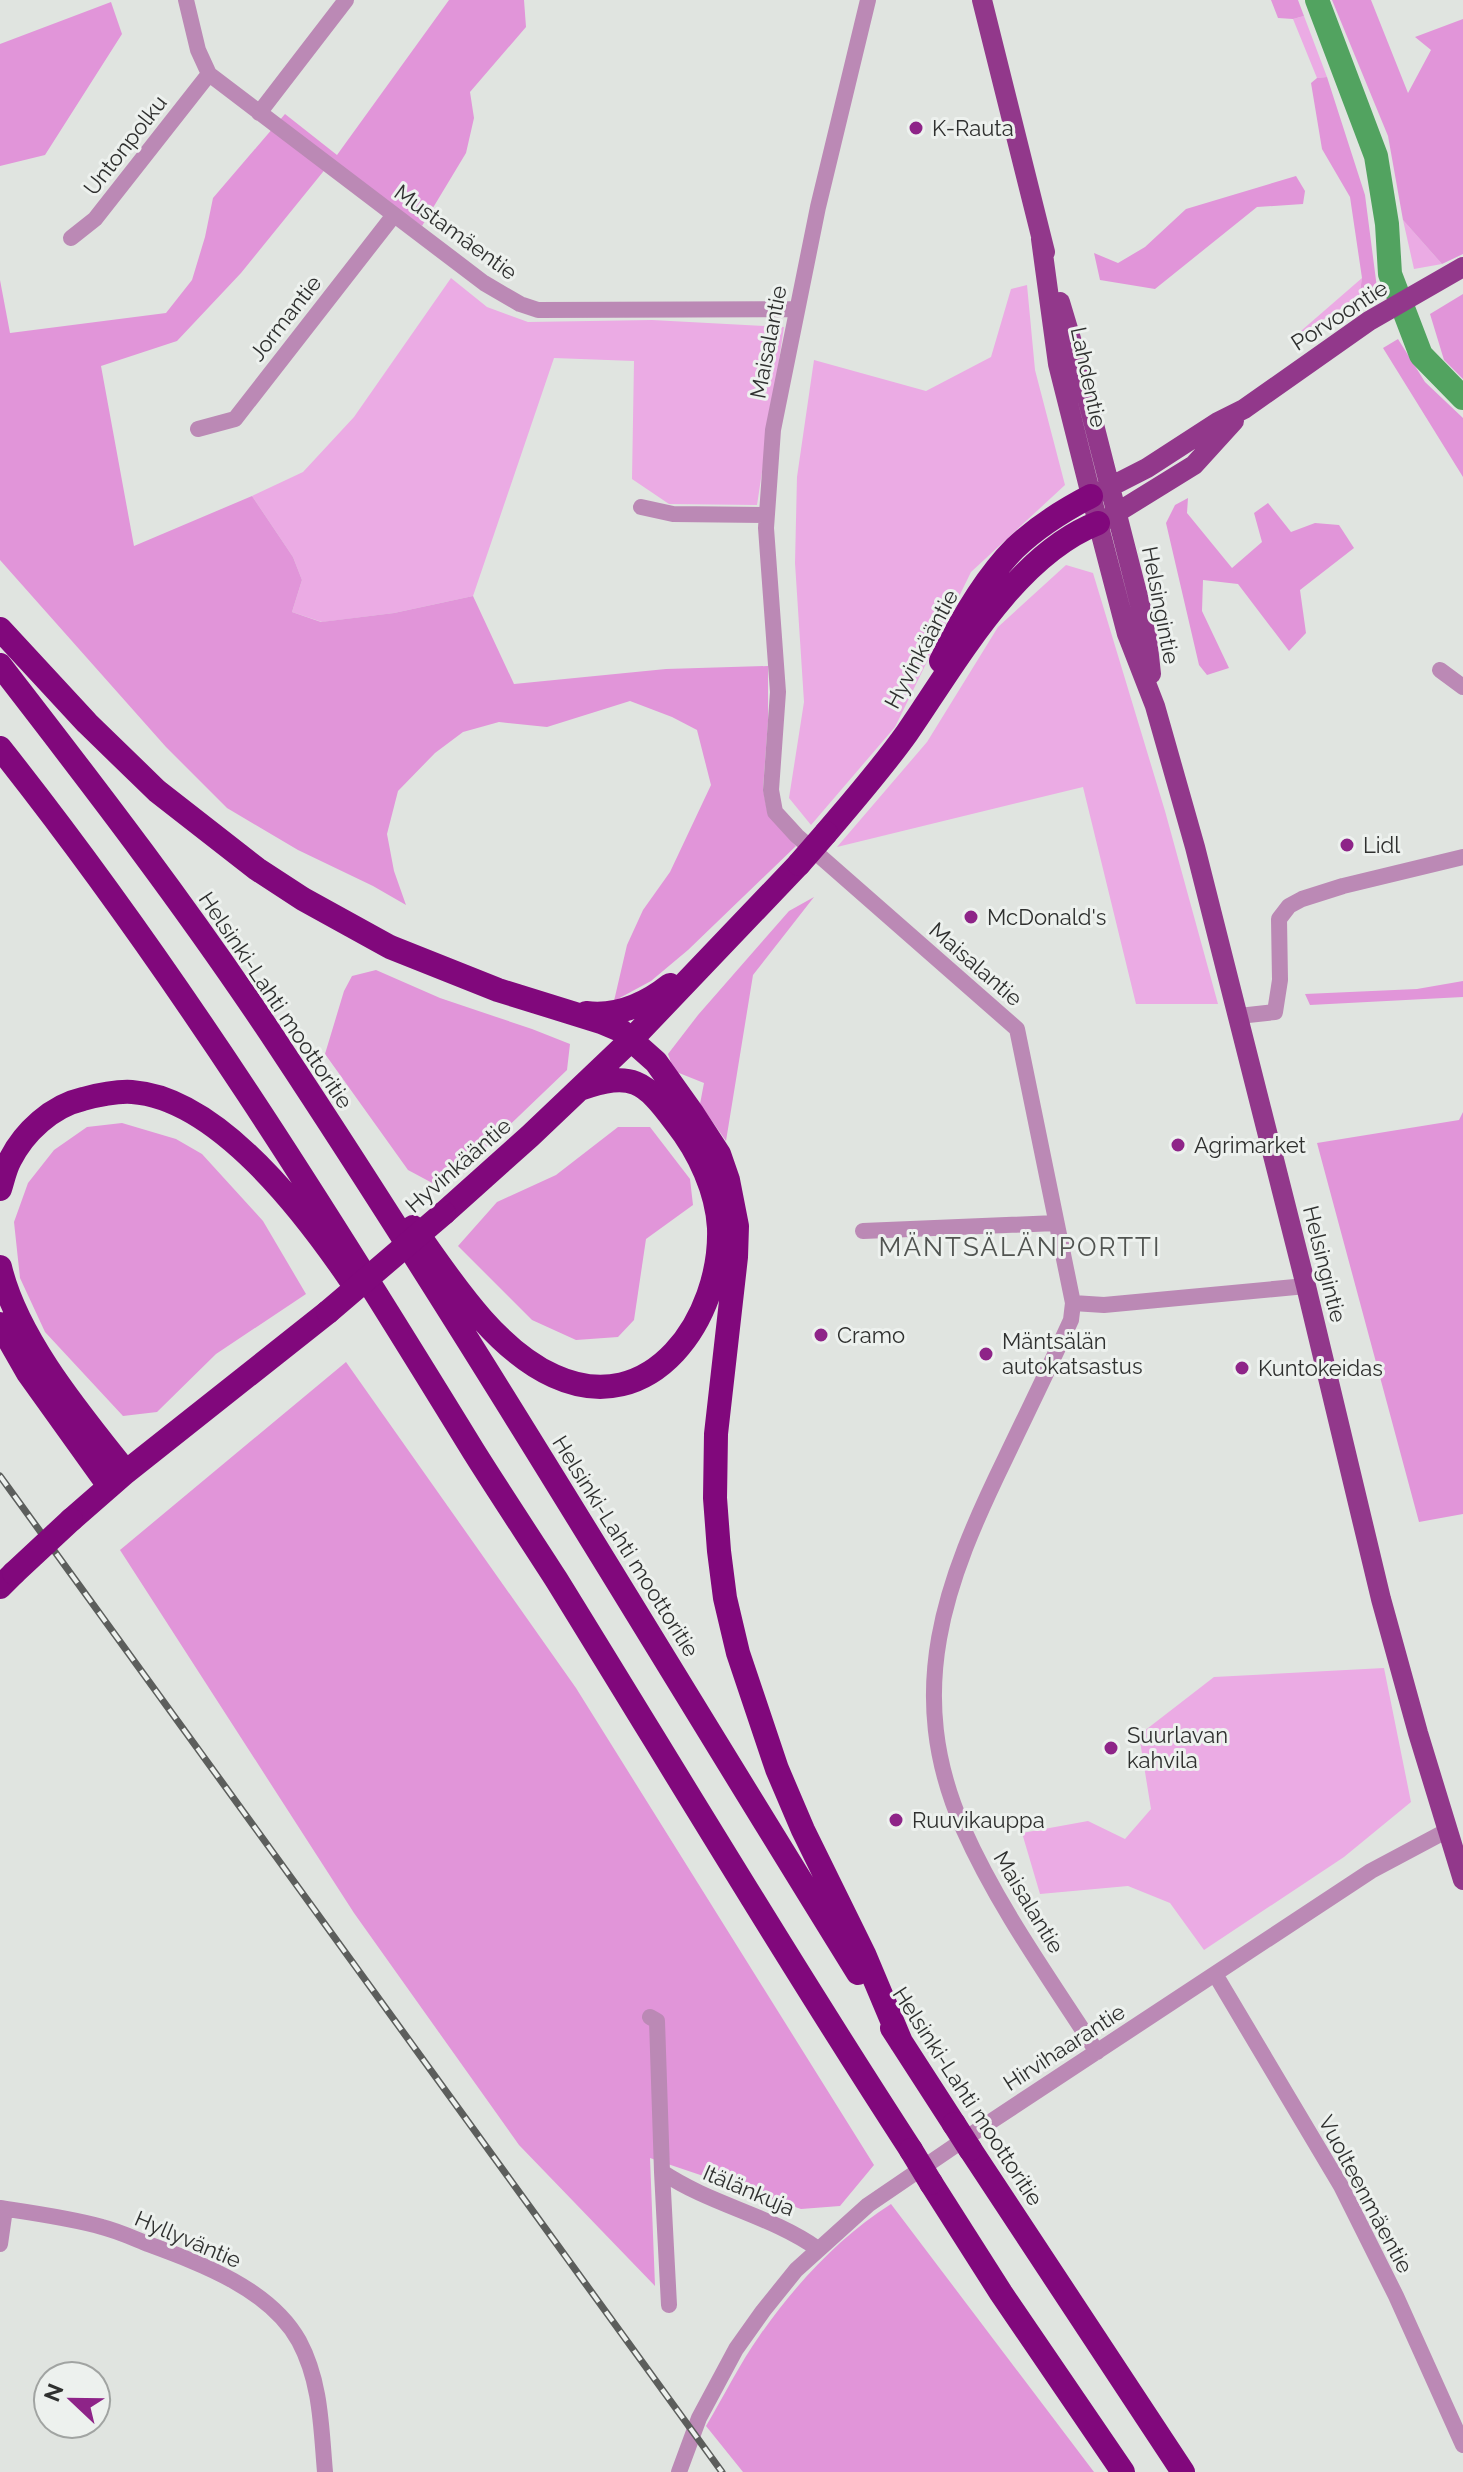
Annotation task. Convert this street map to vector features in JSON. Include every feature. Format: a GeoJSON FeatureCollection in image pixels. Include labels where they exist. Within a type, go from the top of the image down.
{"type":"FeatureCollection","features":[{"type":"Feature","properties":{"kind":"highway","name":"Hyvinkääntie"},"geometry":{"type":"LineString","coordinates":[[905,735],[952,637],[977,597],[1015,549],[1059,513],[1100,492]]}},
{"type":"Feature","properties":{"kind":"highway","name":"Hyvinkääntie"},"geometry":{"type":"LineString","coordinates":[[7,1580],[118,1479],[328,1312],[444,1213],[632,1039],[799,864],[874,777],[963,649],[1032,565],[1084,529],[1107,519]]}},
{"type":"Feature","properties":{"kind":"highway"},"geometry":{"type":"LineString","coordinates":[[0,629],[87,723],[157,791],[257,869],[303,899],[390,947],[498,990],[620,1030],[656,1062],[719,1154],[734,1202],[737,1226],[716,1434],[715,1498],[725,1598],[738,1653],[777,1769],[803,1830],[864,1954],[901,2042]]}},
{"type":"Feature","properties":{"kind":"highway","name":"Helsinki-Lahti moottoritie"},"geometry":{"type":"LineString","coordinates":[[0,665],[101,795],[279,1046],[494,1383],[901,2042],[1183,2472]]}},
{"type":"Feature","properties":{"kind":"highway"},"geometry":{"type":"LineString","coordinates":[[0,748],[63,828],[262,1114],[347,1245],[507,1505]]}},
{"type":"Feature","properties":{"kind":"highway"},"geometry":{"type":"LineString","coordinates":[[564,1010],[598,1015],[635,1007],[660,993],[726,941]]}},
{"type":"Feature","properties":{"kind":"highway"},"geometry":{"type":"LineString","coordinates":[[279,1046],[487,1324],[511,1348],[553,1376],[576,1384],[602,1387],[650,1373],[680,1348],[694,1328],[714,1279],[719,1226],[715,1201],[702,1165],[683,1131],[664,1106],[633,1081],[619,1078],[580,1089]]}},
{"type":"Feature","properties":{"kind":"highway"},"geometry":{"type":"LineString","coordinates":[[0,1189],[10,1160],[28,1134],[47,1116],[72,1101],[131,1092],[162,1098],[185,1108],[217,1129],[248,1155],[311,1225],[554,1576],[807,1989],[1001,2293],[1123,2472]]}},
{"type":"Feature","properties":{"kind":"highway"},"geometry":{"type":"LineString","coordinates":[[0,1267],[10,1300],[36,1350],[92,1429],[118,1479]]}},
{"type":"Feature","properties":{"kind":"highway"},"geometry":{"type":"LineString","coordinates":[[0,1324],[28,1373],[118,1479]]}},
{"type":"Feature","properties":{"kind":"main road","name":"Lahdentie"},"geometry":{"type":"LineString","coordinates":[[982,0],[1041,239],[1058,364],[1107,519]]}},
{"type":"Feature","properties":{"kind":"main road","name":"Porvoontie"},"geometry":{"type":"LineString","coordinates":[[1100,492],[1147,468],[1218,422],[1244,409],[1369,321],[1463,267]]}},
{"type":"Feature","properties":{"kind":"main road","name":"Porvoontie"},"geometry":{"type":"LineString","coordinates":[[1107,519],[1194,465],[1244,409]]}},
{"type":"Feature","properties":{"kind":"main road","name":"Helsingintie"},"geometry":{"type":"LineString","coordinates":[[1107,519],[1127,634],[1155,706],[1195,847],[1381,1599],[1463,1880]]}},
{"type":"Feature","properties":{"kind":"street"},"geometry":{"type":"LineString","coordinates":[[186,0],[198,50],[209,74]]}},
{"type":"Feature","properties":{"kind":"street"},"geometry":{"type":"LineString","coordinates":[[259,113],[346,0]]}},
{"type":"Feature","properties":{"kind":"street","name":"Maisalantie"},"geometry":{"type":"LineString","coordinates":[[868,0],[818,207],[773,430],[767,515],[778,692],[771,790],[775,812],[797,836],[1017,1029],[1073,1303],[1071,1320],[959,1559],[936,1643],[934,1721],[944,1772],[961,1825],[987,1880],[1097,2052]]}},
{"type":"Feature","properties":{"kind":"street","name":"Mustamäentie"},"geometry":{"type":"LineString","coordinates":[[209,74],[490,287],[520,304],[538,310],[797,309]]}},
{"type":"Feature","properties":{"kind":"street","name":"Untonpolku"},"geometry":{"type":"LineString","coordinates":[[71,238],[95,219],[209,74]]}},
{"type":"Feature","properties":{"kind":"street","name":"Jormantie"},"geometry":{"type":"LineString","coordinates":[[198,429],[235,419],[394,215]]}},
{"type":"Feature","properties":{"kind":"street"},"geometry":{"type":"LineString","coordinates":[[641,507],[673,514],[767,515]]}},
{"type":"Feature","properties":{"kind":"street"},"geometry":{"type":"LineString","coordinates":[[1440,670],[1463,687]]}},
{"type":"Feature","properties":{"kind":"street"},"geometry":{"type":"LineString","coordinates":[[1239,1016],[1275,1012],[1280,980],[1279,919],[1289,906],[1343,886],[1463,857]]}},
{"type":"Feature","properties":{"kind":"street"},"geometry":{"type":"LineString","coordinates":[[863,1231],[1056,1223]]}},
{"type":"Feature","properties":{"kind":"street"},"geometry":{"type":"LineString","coordinates":[[1073,1303],[1104,1305],[1306,1286]]}},
{"type":"Feature","properties":{"kind":"street","name":"Hirvihaarantie"},"geometry":{"type":"LineString","coordinates":[[679,2472],[699,2418],[736,2349],[788,2280],[868,2205],[1371,1871],[1448,1830]]}},
{"type":"Feature","properties":{"kind":"street","name":"Vuolteenmäentie"},"geometry":{"type":"LineString","coordinates":[[1215,1974],[1341,2186],[1396,2296],[1463,2445]]}},
{"type":"Feature","properties":{"kind":"street"},"geometry":{"type":"LineString","coordinates":[[650,2017],[657,2021],[669,2305]]}},
{"type":"Feature","properties":{"kind":"street","name":"Itälänkuja"},"geometry":{"type":"LineString","coordinates":[[662,2172],[689,2190],[782,2227],[818,2249]]}},
{"type":"Feature","properties":{"kind":"street"},"geometry":{"type":"LineString","coordinates":[[0,2244],[2,2209]]}},
{"type":"Feature","properties":{"kind":"street","name":"Hyllyväntie"},"geometry":{"type":"LineString","coordinates":[[2,2209],[102,2227],[189,2259],[242,2286],[277,2312],[298,2340],[312,2371],[318,2396],[325,2472]]}},
{"type":"Feature","properties":{"kind":"shaded area"},"geometry":{"type":"Polygon","coordinates":[[[449,0],[524,0],[526,27],[470,92],[474,118],[466,153],[422,226],[331,162],[241,273],[177,341],[101,366],[134,546],[252,496],[293,557],[302,580],[292,612],[321,622],[394,613],[473,596],[514,684],[666,669],[768,666],[763,789],[768,815],[796,846],[688,950],[651,981],[614,1001],[627,945],[643,910],[670,872],[711,785],[697,730],[630,701],[547,727],[499,722],[463,732],[435,753],[398,791],[387,834],[394,871],[406,905],[298,850],[227,808],[166,747],[0,560],[0,280],[10,333],[166,313],[192,280],[213,198],[285,114],[337,155],[449,0]]]}},
{"type":"Feature","properties":{"kind":"shaded area"},"geometry":{"type":"Polygon","coordinates":[[[1271,0],[1298,0],[1304,16],[1278,18],[1271,0]]]}},
{"type":"Feature","properties":{"kind":"shaded area"},"geometry":{"type":"Polygon","coordinates":[[[1332,0],[1371,0],[1408,93],[1431,50],[1415,37],[1463,19],[1463,254],[1442,264],[1403,220],[1388,136],[1332,0]]]}},
{"type":"Feature","properties":{"kind":"shaded area"},"geometry":{"type":"Polygon","coordinates":[[[111,2],[122,34],[45,155],[0,166],[0,44],[111,2]]]}},
{"type":"Feature","properties":{"kind":"shaded area"},"geometry":{"type":"Polygon","coordinates":[[[1304,16],[1327,77],[1317,78],[1293,19],[1304,16]]]}},
{"type":"Feature","properties":{"kind":"shaded area"},"geometry":{"type":"Polygon","coordinates":[[[1327,77],[1365,195],[1377,288],[1359,298],[1362,278],[1350,197],[1322,149],[1311,83],[1317,78],[1327,77]]]}},
{"type":"Feature","properties":{"kind":"shaded area"},"geometry":{"type":"Polygon","coordinates":[[[1296,176],[1305,191],[1303,204],[1257,207],[1155,289],[1100,280],[1094,253],[1118,263],[1145,247],[1186,209],[1296,176]]]}},
{"type":"Feature","properties":{"kind":"shaded area"},"geometry":{"type":"Polygon","coordinates":[[[1403,220],[1442,264],[1414,269],[1403,220]]]}},
{"type":"Feature","properties":{"kind":"shaded area"},"geometry":{"type":"Polygon","coordinates":[[[451,278],[487,307],[528,322],[652,320],[784,327],[757,505],[669,504],[632,479],[634,361],[554,358],[473,596],[394,613],[322,622],[292,612],[302,580],[293,557],[252,496],[303,472],[354,417],[451,278]]]}},
{"type":"Feature","properties":{"kind":"shaded area"},"geometry":{"type":"Polygon","coordinates":[[[1362,278],[1359,298],[1294,337],[1362,278]]]}},
{"type":"Feature","properties":{"kind":"shaded area"},"geometry":{"type":"Polygon","coordinates":[[[1027,285],[1035,370],[1065,485],[971,572],[895,727],[811,825],[789,798],[804,702],[795,563],[797,477],[814,360],[926,391],[991,357],[1011,289],[1027,285]]]}},
{"type":"Feature","properties":{"kind":"shaded area"},"geometry":{"type":"Polygon","coordinates":[[[1463,294],[1463,379],[1444,360],[1430,314],[1463,294]]]}},
{"type":"Feature","properties":{"kind":"shaded area"},"geometry":{"type":"Polygon","coordinates":[[[1398,339],[1425,382],[1463,418],[1463,477],[1383,348],[1398,339]]]}},
{"type":"Feature","properties":{"kind":"shaded area"},"geometry":{"type":"Polygon","coordinates":[[[1188,498],[1187,513],[1232,568],[1262,542],[1254,513],[1268,503],[1291,532],[1315,523],[1339,525],[1354,548],[1300,590],[1306,633],[1289,651],[1238,584],[1203,580],[1202,611],[1229,668],[1207,675],[1199,665],[1166,523],[1175,505],[1188,498]]]}},
{"type":"Feature","properties":{"kind":"shaded area"},"geometry":{"type":"Polygon","coordinates":[[[1066,565],[1093,573],[1165,811],[1218,1004],[1136,1004],[1083,787],[837,847],[927,742],[998,627],[1066,565]]]}},
{"type":"Feature","properties":{"kind":"shaded area"},"geometry":{"type":"Polygon","coordinates":[[[814,897],[753,975],[726,1141],[700,1104],[704,1083],[674,1071],[668,1054],[789,911],[814,897]]]}},
{"type":"Feature","properties":{"kind":"shaded area"},"geometry":{"type":"Polygon","coordinates":[[[376,970],[440,998],[570,1044],[567,1070],[470,1163],[436,1185],[408,1170],[325,1054],[344,991],[352,976],[376,970]]]}},
{"type":"Feature","properties":{"kind":"shaded area"},"geometry":{"type":"Polygon","coordinates":[[[1463,981],[1463,997],[1310,1005],[1305,994],[1417,989],[1463,981]]]}},
{"type":"Feature","properties":{"kind":"shaded area"},"geometry":{"type":"Polygon","coordinates":[[[1463,1112],[1463,1514],[1419,1522],[1317,1143],[1459,1120],[1463,1112]]]}},
{"type":"Feature","properties":{"kind":"shaded area"},"geometry":{"type":"Polygon","coordinates":[[[122,1123],[176,1139],[202,1154],[263,1221],[306,1294],[216,1354],[157,1412],[123,1416],[45,1332],[20,1278],[14,1222],[28,1183],[54,1150],[87,1127],[122,1123]]]}},
{"type":"Feature","properties":{"kind":"shaded area"},"geometry":{"type":"Polygon","coordinates":[[[618,1127],[650,1127],[690,1179],[693,1205],[646,1239],[634,1320],[618,1337],[576,1340],[532,1320],[458,1246],[497,1202],[556,1175],[618,1127]]]}},
{"type":"Feature","properties":{"kind":"shaded area"},"geometry":{"type":"Polygon","coordinates":[[[346,1362],[576,1688],[874,2165],[840,2206],[801,2209],[650,2158],[655,2286],[519,2145],[354,1913],[120,1550],[346,1362]]]}},
{"type":"Feature","properties":{"kind":"shaded area"},"geometry":{"type":"Polygon","coordinates":[[[1384,1668],[1411,1802],[1344,1857],[1204,1950],[1170,1903],[1128,1886],[1040,1894],[1022,1833],[1088,1821],[1125,1839],[1151,1809],[1139,1735],[1214,1677],[1384,1668]]]}},
{"type":"Feature","properties":{"kind":"shaded area"},"geometry":{"type":"Polygon","coordinates":[[[891,2204],[1094,2472],[743,2472],[706,2426],[753,2346],[788,2298],[836,2247],[891,2204]]]}},
{"type":"Feature","properties":{"kind":"waterway"},"geometry":{"type":"LineString","coordinates":[[1317,0],[1376,156],[1387,224],[1390,274],[1421,355],[1463,398]]}},
{"type":"Feature","properties":{"kind":"railway"},"geometry":{"type":"LineString","coordinates":[[0,1476],[722,2472]]}},
{"type":"Feature","properties":{"kind":"place","name":"K-Rauta"},"geometry":{"type":"Point","coordinates":[916,128]}},
{"type":"Feature","properties":{"kind":"place","name":"Lidl"},"geometry":{"type":"Point","coordinates":[1347,845]}},
{"type":"Feature","properties":{"kind":"place","name":"McDonald's"},"geometry":{"type":"Point","coordinates":[971,917]}},
{"type":"Feature","properties":{"kind":"place","name":"Agrimarket"},"geometry":{"type":"Point","coordinates":[1178,1145]}},
{"type":"Feature","properties":{"kind":"place","name":"Cramo"},"geometry":{"type":"Point","coordinates":[821,1335]}},
{"type":"Feature","properties":{"kind":"place","name":"Mäntsälän autokatsastus"},"geometry":{"type":"Point","coordinates":[986,1354]}},
{"type":"Feature","properties":{"kind":"place","name":"Kuntokeidas"},"geometry":{"type":"Point","coordinates":[1242,1368]}},
{"type":"Feature","properties":{"kind":"place","name":"Suurlavan kahvila"},"geometry":{"type":"Point","coordinates":[1111,1748]}},
{"type":"Feature","properties":{"kind":"place","name":"Ruuvikauppa"},"geometry":{"type":"Point","coordinates":[896,1820]}},
{"type":"Feature","properties":{"kind":"district","name":"MÄNTSÄLÄNPORTTI"},"geometry":{"type":"Point","coordinates":[1020,1247]}}]}
